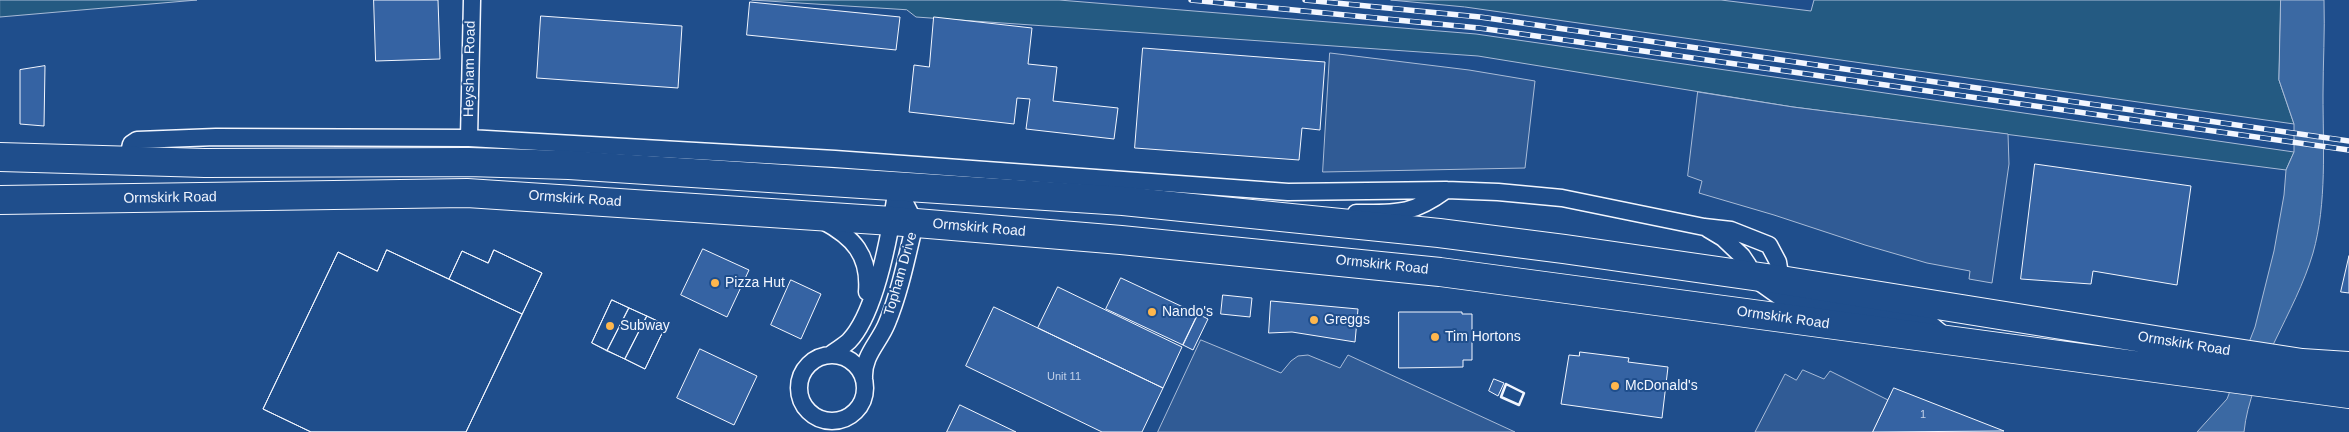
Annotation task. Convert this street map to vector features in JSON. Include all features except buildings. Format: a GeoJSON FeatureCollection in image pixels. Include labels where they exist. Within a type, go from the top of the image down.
{"type":"FeatureCollection","features":[{"type":"Feature","properties":{"kind":"highway","name":"Ormskirk Road"},"geometry":{"type":"LineString","coordinates":[[0,157],[127,161],[468,162],[569,165],[1123,201],[1439,233],[1564,248],[1752,277],[1783,299],[1952,341],[2204,375],[2298,375],[2349,366]]}},
{"type":"Feature","properties":{"kind":"highway","name":"Ormskirk Road"},"geometry":{"type":"LineString","coordinates":[[0,200],[467,193],[904,222],[1334,260],[1756,314],[1783,299],[2210,349],[2298,375],[2349,394]]}},
{"type":"Feature","properties":{"kind":"highway"},"geometry":{"type":"LineString","coordinates":[[1752,277],[1756,314]]}},
{"type":"Feature","properties":{"kind":"street","name":"Heysham Road"},"geometry":{"type":"LineString","coordinates":[[469,138],[472,0]]}},
{"type":"Feature","properties":{"kind":"street"},"geometry":{"type":"LineString","coordinates":[[127,161],[131,144],[137,140],[216,137],[469,138],[852,161],[1288,192],[1446,190],[1498,192],[1562,198],[1704,227],[1731,230],[1770,245],[1778,262],[1783,299]]}},
{"type":"Feature","properties":{"kind":"street","name":"Topham Drive"},"geometry":{"type":"LineString","coordinates":[[864,378],[863,366],[866,358],[880,338],[888,322],[904,222],[898,187]]}},
{"type":"Feature","properties":{"kind":"street","name":"Topham Drive"},"geometry":{"type":"LineString","coordinates":[[830,354],[849,342],[863,321],[887,245],[904,222],[898,187]]}},
{"type":"Feature","properties":{"kind":"street"},"geometry":{"type":"LineString","coordinates":[[1241,213],[1386,213],[1405,211],[1425,205],[1446,190]]}},
{"type":"Feature","properties":{"kind":"street","name":"Topham Drive"},"geometry":{"type":"LineString","coordinates":[[812,216],[847,236],[856,246],[864,260],[867,269],[868,286],[863,321]]}},
{"type":"Feature","properties":{"kind":"street"},"geometry":{"type":"LineString","coordinates":[[1704,227],[1723,238],[1742,256],[1748,265],[1752,277]]}},
{"type":"Feature","properties":{"kind":"street"},"geometry":{"type":"LineString","coordinates":[[830,354],[841,356],[851,360],[859,368],[864,378],[865,390],[863,400],[850,416],[841,420],[819,419],[810,413],[803,404],[800,394],[802,373],[814,360],[830,354]]}},
{"type":"Feature","properties":{"kind":"shaded area"},"geometry":{"type":"Polygon","coordinates":[[[0,0],[197,0],[0,17],[0,0]]]}},
{"type":"Feature","properties":{"kind":"shaded area"},"geometry":{"type":"Polygon","coordinates":[[[752,0],[1059,0],[1476,34],[2294,152],[2286,170],[1793,107],[1478,56],[916,17],[907,10],[752,0]]]}},
{"type":"Feature","properties":{"kind":"shaded area"},"geometry":{"type":"Polygon","coordinates":[[[1391,0],[1721,0],[1811,11],[1814,0],[2281,0],[2279,80],[2294,124],[1465,7],[1391,0]]]}},
{"type":"Feature","properties":{"kind":"shaded area"},"geometry":{"type":"Polygon","coordinates":[[[2281,0],[2324,0],[2323,174],[2317,234],[2305,275],[2255,387],[2244,432],[2197,432],[2227,399],[2255,327],[2274,251],[2284,195],[2286,170],[2294,152],[2294,124],[2279,80],[2281,0]]]}},
{"type":"Feature","properties":{"kind":"shaded area"},"geometry":{"type":"Polygon","coordinates":[[[1330,53],[1469,70],[1535,81],[1525,168],[1323,172],[1330,53]]]}},
{"type":"Feature","properties":{"kind":"shaded area"},"geometry":{"type":"Polygon","coordinates":[[[1698,92],[1793,107],[2008,134],[2009,164],[1992,283],[1969,279],[1970,271],[1927,263],[1699,193],[1702,181],[1688,176],[1698,92]]]}},
{"type":"Feature","properties":{"kind":"shaded area"},"geometry":{"type":"Polygon","coordinates":[[[1201,340],[1281,373],[1298,356],[1308,355],[1340,368],[1348,355],[1515,432],[1158,432],[1201,340]]]}},
{"type":"Feature","properties":{"kind":"shaded area"},"geometry":{"type":"Polygon","coordinates":[[[1803,370],[1824,379],[1830,371],[1888,400],[1873,432],[1755,432],[1785,374],[1796,380],[1803,370]]]}},
{"type":"Feature","properties":{"kind":"railway"},"geometry":{"type":"LineString","coordinates":[[1191,0],[1479,28],[2349,150]]}},
{"type":"Feature","properties":{"kind":"railway"},"geometry":{"type":"LineString","coordinates":[[1305,0],[1480,17],[2349,141]]}},
{"type":"Feature","properties":{"kind":"wall"},"geometry":{"type":"LineString","coordinates":[[1506,384],[1524,393],[1519,405],[1501,397],[1506,384]]}},
{"type":"Feature","properties":{"kind":"place","name":"Pizza Hut"},"geometry":{"type":"Point","coordinates":[715,283]}},
{"type":"Feature","properties":{"kind":"place","name":"Nando's"},"geometry":{"type":"Point","coordinates":[1152,312]}},
{"type":"Feature","properties":{"kind":"place","name":"Greggs"},"geometry":{"type":"Point","coordinates":[1314,320]}},
{"type":"Feature","properties":{"kind":"place","name":"Subway"},"geometry":{"type":"Point","coordinates":[610,326]}},
{"type":"Feature","properties":{"kind":"place","name":"Tim Hortons"},"geometry":{"type":"Point","coordinates":[1435,337]}},
{"type":"Feature","properties":{"kind":"place","name":"McDonald's"},"geometry":{"type":"Point","coordinates":[1615,386]}}]}
